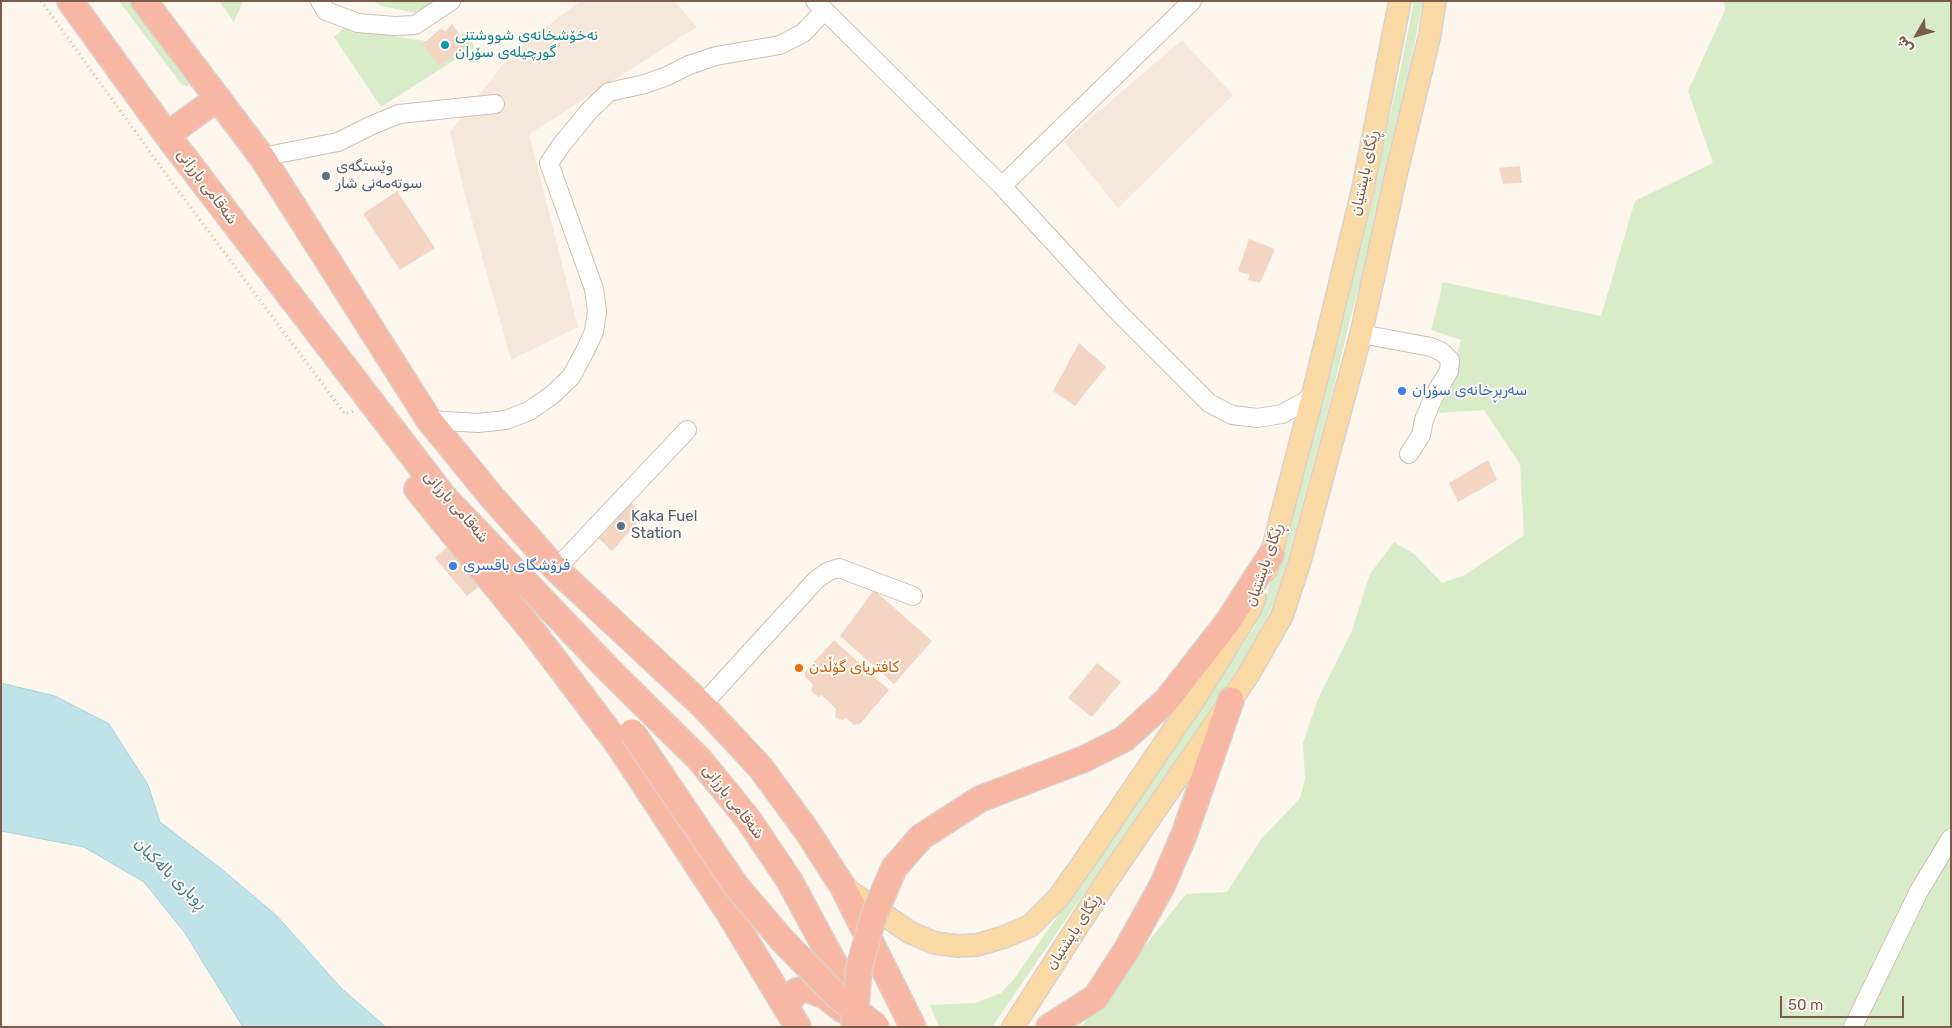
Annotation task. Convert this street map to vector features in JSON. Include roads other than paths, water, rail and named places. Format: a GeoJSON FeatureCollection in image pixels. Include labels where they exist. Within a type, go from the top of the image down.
{"type":"FeatureCollection","features":[{"type":"Feature","properties":{"kind":"highway","name":"شەقامی بارزانی"},"geometry":{"type":"LineString","coordinates":[[70,1],[167,135],[444,497],[608,668],[700,760],[748,819],[789,880],[835,966],[863,1027]]}},
{"type":"Feature","properties":{"kind":"highway"},"geometry":{"type":"LineString","coordinates":[[144,1],[262,157],[429,420],[491,496],[556,568],[702,705],[760,767],[807,831],[843,887],[913,1027]]}},
{"type":"Feature","properties":{"kind":"highway"},"geometry":{"type":"LineString","coordinates":[[167,135],[218,98]]}},
{"type":"Feature","properties":{"kind":"highway"},"geometry":{"type":"LineString","coordinates":[[393,430],[404,468],[418,491],[538,638],[608,730],[714,890],[793,1019]]}},
{"type":"Feature","properties":{"kind":"highway"},"geometry":{"type":"LineString","coordinates":[[444,497],[632,732],[736,886],[784,942],[838,997],[877,1027]]}},
{"type":"Feature","properties":{"kind":"highway"},"geometry":{"type":"LineString","coordinates":[[854,1027],[859,968],[874,915],[894,868],[921,837],[980,799],[1084,759],[1124,739],[1166,701],[1227,623],[1271,555]]}},
{"type":"Feature","properties":{"kind":"highway"},"geometry":{"type":"LineString","coordinates":[[1049,1027],[1096,997],[1127,949],[1162,886],[1184,835],[1231,700]]}},
{"type":"Feature","properties":{"kind":"highway"},"geometry":{"type":"LineString","coordinates":[[759,963],[781,981],[818,992],[831,1000],[858,1027]]}},
{"type":"Feature","properties":{"kind":"highway"},"geometry":{"type":"LineString","coordinates":[[793,1019],[788,1005],[793,995],[803,989],[808,989]]}},
{"type":"Feature","properties":{"kind":"main road","name":"ڕێگای باپشتیان"},"geometry":{"type":"LineString","coordinates":[[843,887],[911,933],[935,943],[958,946],[977,945],[1004,937],[1030,926],[1058,898],[1198,694],[1251,608],[1271,555],[1313,394],[1363,188],[1400,1]]}},
{"type":"Feature","properties":{"kind":"main road","name":"ڕێگای باپشتیان"},"geometry":{"type":"LineString","coordinates":[[1013,1027],[1106,882],[1247,677],[1282,616],[1300,561],[1361,334],[1395,179],[1430,34],[1435,1]]}},
{"type":"Feature","properties":{"kind":"street"},"geometry":{"type":"LineString","coordinates":[[320,1],[326,10],[358,23],[395,26],[415,24],[451,1]]}},
{"type":"Feature","properties":{"kind":"street"},"geometry":{"type":"LineString","coordinates":[[1002,186],[1192,1]]}},
{"type":"Feature","properties":{"kind":"street"},"geometry":{"type":"LineString","coordinates":[[429,420],[478,423],[506,420],[529,411],[552,395],[571,376],[580,361],[594,332],[597,311],[594,289],[549,163],[590,110],[610,92],[645,84],[689,65],[716,56],[780,45],[804,33],[819,6],[1002,186],[1117,311],[1210,404],[1226,412],[1244,417],[1269,417],[1293,409],[1313,394]]}},
{"type":"Feature","properties":{"kind":"street"},"geometry":{"type":"LineString","coordinates":[[262,157],[338,142],[399,114],[495,104]]}},
{"type":"Feature","properties":{"kind":"street"},"geometry":{"type":"LineString","coordinates":[[1361,334],[1430,347],[1442,352],[1450,360],[1449,371],[1434,396],[1424,420],[1421,435],[1409,454]]}},
{"type":"Feature","properties":{"kind":"street"},"geometry":{"type":"LineString","coordinates":[[556,568],[687,430]]}},
{"type":"Feature","properties":{"kind":"street"},"geometry":{"type":"LineString","coordinates":[[702,705],[817,579],[829,570],[839,568],[913,596]]}},
{"type":"Feature","properties":{"kind":"street"},"geometry":{"type":"LineString","coordinates":[[1853,1027],[1919,891],[1951,838]]}},
{"type":"Feature","properties":{"kind":"water","name":"ڕوباری بالەکیان"},"geometry":{"type":"Polygon","coordinates":[[[1,683],[55,696],[109,724],[148,785],[160,822],[219,867],[276,915],[341,988],[386,1027],[243,1027],[185,933],[144,882],[84,847],[1,831],[1,683]]]}},
{"type":"Feature","properties":{"kind":"place","name":"نەخۆشخانەی شووشتنی گورچیلەی سۆران"},"geometry":{"type":"Point","coordinates":[445,45]}},
{"type":"Feature","properties":{"kind":"place","name":"وێستگەی سوتەمەنی شار"},"geometry":{"type":"Point","coordinates":[326,176]}},
{"type":"Feature","properties":{"kind":"place","name":"سەربڕخانەی سۆران"},"geometry":{"type":"Point","coordinates":[1402,391]}},
{"type":"Feature","properties":{"kind":"place","name":"Kaka Fuel Station"},"geometry":{"type":"Point","coordinates":[621,526]}},
{"type":"Feature","properties":{"kind":"place","name":"فرۆشگای باقسری"},"geometry":{"type":"Point","coordinates":[453,566]}},
{"type":"Feature","properties":{"kind":"place","name":"کافتریای گۆڵدن"},"geometry":{"type":"Point","coordinates":[799,668]}}]}
